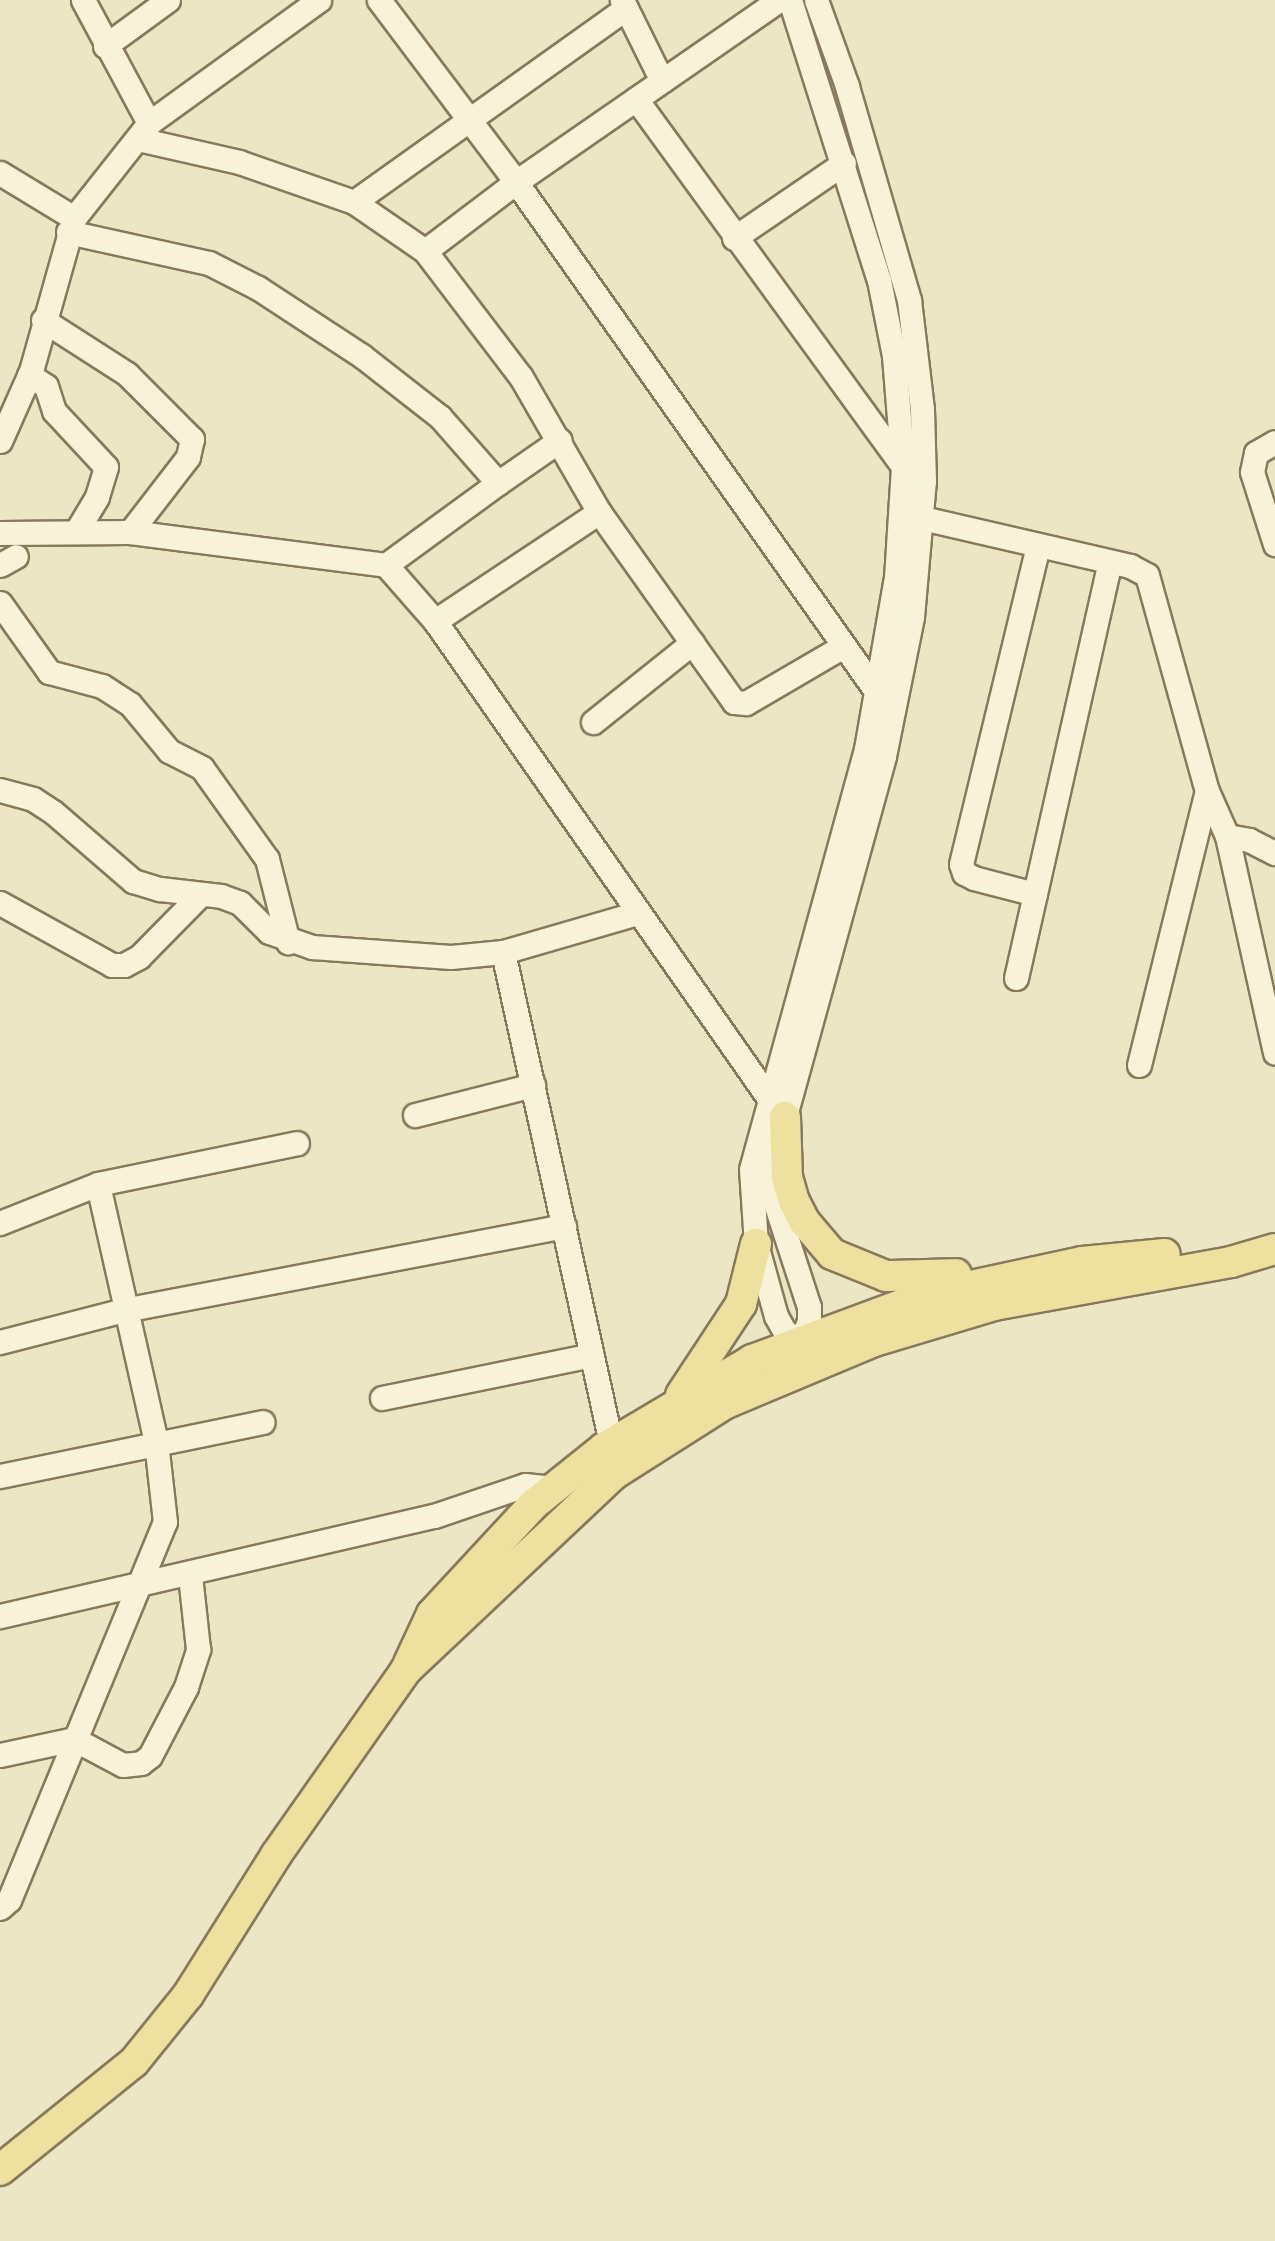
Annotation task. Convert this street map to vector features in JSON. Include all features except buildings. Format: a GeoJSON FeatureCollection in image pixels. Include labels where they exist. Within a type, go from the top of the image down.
{"type":"FeatureCollection","features":[{"type":"Feature","properties":{"kind":"main road"},"geometry":{"type":"LineString","coordinates":[[776,1108],[787,1177],[794,1201],[804,1221],[832,1254],[869,1272],[895,1277],[1027,1273]]}},
{"type":"Feature","properties":{"kind":"main road"},"geometry":{"type":"LineString","coordinates":[[675,1402],[741,1304],[756,1244]]}},
{"type":"Feature","properties":{"kind":"main road"},"geometry":{"type":"LineString","coordinates":[[0,2170],[71,2117],[142,2052],[188,1995],[276,1855],[406,1670],[432,1614],[483,1553],[553,1488],[611,1443],[675,1402],[752,1360],[913,1299],[1082,1262],[1223,1248],[1267,1250]]}},
{"type":"Feature","properties":{"kind":"main road"},"geometry":{"type":"LineString","coordinates":[[406,1670],[614,1474],[726,1403],[837,1355],[994,1304],[1231,1262],[1267,1250]]}},
{"type":"Feature","properties":{"kind":"street"},"geometry":{"type":"LineString","coordinates":[[83,0],[143,131],[354,202],[425,251],[522,377],[599,512],[734,702],[746,703],[842,647]]}},
{"type":"Feature","properties":{"kind":"street"},"geometry":{"type":"LineString","coordinates":[[105,46],[168,0]]}},
{"type":"Feature","properties":{"kind":"street"},"geometry":{"type":"LineString","coordinates":[[0,441],[29,375],[71,225],[143,131],[319,0]]}},
{"type":"Feature","properties":{"kind":"street"},"geometry":{"type":"LineString","coordinates":[[379,0],[516,182],[876,695],[894,709]]}},
{"type":"Feature","properties":{"kind":"street"},"geometry":{"type":"LineString","coordinates":[[425,251],[516,182],[779,0]]}},
{"type":"Feature","properties":{"kind":"street"},"geometry":{"type":"LineString","coordinates":[[788,1374],[802,1341],[809,1307],[771,1183],[776,1108],[856,794],[912,516],[903,467],[892,343],[879,280],[790,0]]}},
{"type":"Feature","properties":{"kind":"street"},"geometry":{"type":"LineString","coordinates":[[816,0],[851,99],[909,300],[922,409],[912,516],[912,617],[894,709],[862,848],[776,1108],[751,1169],[756,1244],[779,1324],[802,1341],[837,1355]]}},
{"type":"Feature","properties":{"kind":"street"},"geometry":{"type":"LineString","coordinates":[[354,202],[471,121],[624,4],[662,81]]}},
{"type":"Feature","properties":{"kind":"street"},"geometry":{"type":"LineString","coordinates":[[636,99],[734,238],[903,467]]}},
{"type":"Feature","properties":{"kind":"street"},"geometry":{"type":"LineString","coordinates":[[734,238],[844,163]]}},
{"type":"Feature","properties":{"kind":"street"},"geometry":{"type":"LineString","coordinates":[[0,173],[71,225],[209,263],[258,288],[399,381],[440,417],[498,483]]}},
{"type":"Feature","properties":{"kind":"street"},"geometry":{"type":"LineString","coordinates":[[43,320],[127,374],[192,439],[188,457],[130,532]]}},
{"type":"Feature","properties":{"kind":"street"},"geometry":{"type":"LineString","coordinates":[[29,375],[46,386],[54,411],[106,467],[97,497],[76,532]]}},
{"type":"Feature","properties":{"kind":"street"},"geometry":{"type":"LineString","coordinates":[[386,565],[560,440]]}},
{"type":"Feature","properties":{"kind":"street"},"geometry":{"type":"LineString","coordinates":[[1275,442],[1256,453],[1252,472],[1275,544]]}},
{"type":"Feature","properties":{"kind":"street"},"geometry":{"type":"LineString","coordinates":[[435,621],[599,512]]}},
{"type":"Feature","properties":{"kind":"street"},"geometry":{"type":"LineString","coordinates":[[912,516],[1139,570],[1152,583],[1208,791],[1227,836],[1275,1053]]}},
{"type":"Feature","properties":{"kind":"street"},"geometry":{"type":"LineString","coordinates":[[0,533],[130,532],[222,540],[386,565],[435,621],[776,1108]]}},
{"type":"Feature","properties":{"kind":"street"},"geometry":{"type":"LineString","coordinates":[[1035,894],[974,878],[964,873],[961,864],[1038,545]]}},
{"type":"Feature","properties":{"kind":"street"},"geometry":{"type":"LineString","coordinates":[[1016,978],[1110,562]]}},
{"type":"Feature","properties":{"kind":"street"},"geometry":{"type":"LineString","coordinates":[[0,603],[49,672],[102,686],[130,704],[169,751],[202,768],[267,859],[288,942]]}},
{"type":"Feature","properties":{"kind":"street"},"geometry":{"type":"LineString","coordinates":[[593,722],[692,643]]}},
{"type":"Feature","properties":{"kind":"street"},"geometry":{"type":"LineString","coordinates":[[0,790],[33,799],[53,812],[133,881],[160,890],[201,894],[240,903],[269,932],[288,942],[422,958],[503,951],[637,913]]}},
{"type":"Feature","properties":{"kind":"street"},"geometry":{"type":"LineString","coordinates":[[1139,1065],[1208,791]]}},
{"type":"Feature","properties":{"kind":"street"},"geometry":{"type":"LineString","coordinates":[[1227,836],[1249,839],[1275,853]]}},
{"type":"Feature","properties":{"kind":"street"},"geometry":{"type":"LineString","coordinates":[[0,903],[112,965],[124,965],[139,957],[201,894]]}},
{"type":"Feature","properties":{"kind":"street"},"geometry":{"type":"LineString","coordinates":[[503,951],[611,1443]]}},
{"type":"Feature","properties":{"kind":"street"},"geometry":{"type":"LineString","coordinates":[[415,1115],[533,1085]]}},
{"type":"Feature","properties":{"kind":"street"},"geometry":{"type":"LineString","coordinates":[[0,1223],[98,1184],[297,1143]]}},
{"type":"Feature","properties":{"kind":"street"},"geometry":{"type":"LineString","coordinates":[[0,1908],[9,1900],[137,1586],[159,1544],[165,1522],[156,1442],[124,1310],[98,1184]]}},
{"type":"Feature","properties":{"kind":"street"},"geometry":{"type":"LineString","coordinates":[[0,1342],[124,1310],[564,1226]]}},
{"type":"Feature","properties":{"kind":"street"},"geometry":{"type":"LineString","coordinates":[[382,1398],[592,1355]]}},
{"type":"Feature","properties":{"kind":"street"},"geometry":{"type":"LineString","coordinates":[[0,1476],[263,1422]]}},
{"type":"Feature","properties":{"kind":"street"},"geometry":{"type":"LineString","coordinates":[[0,1616],[190,1575],[434,1516],[525,1485],[553,1488]]}},
{"type":"Feature","properties":{"kind":"street"},"geometry":{"type":"LineString","coordinates":[[0,1755],[74,1739],[123,1765],[141,1763],[150,1756],[186,1687],[198,1648],[190,1575]]}}]}
